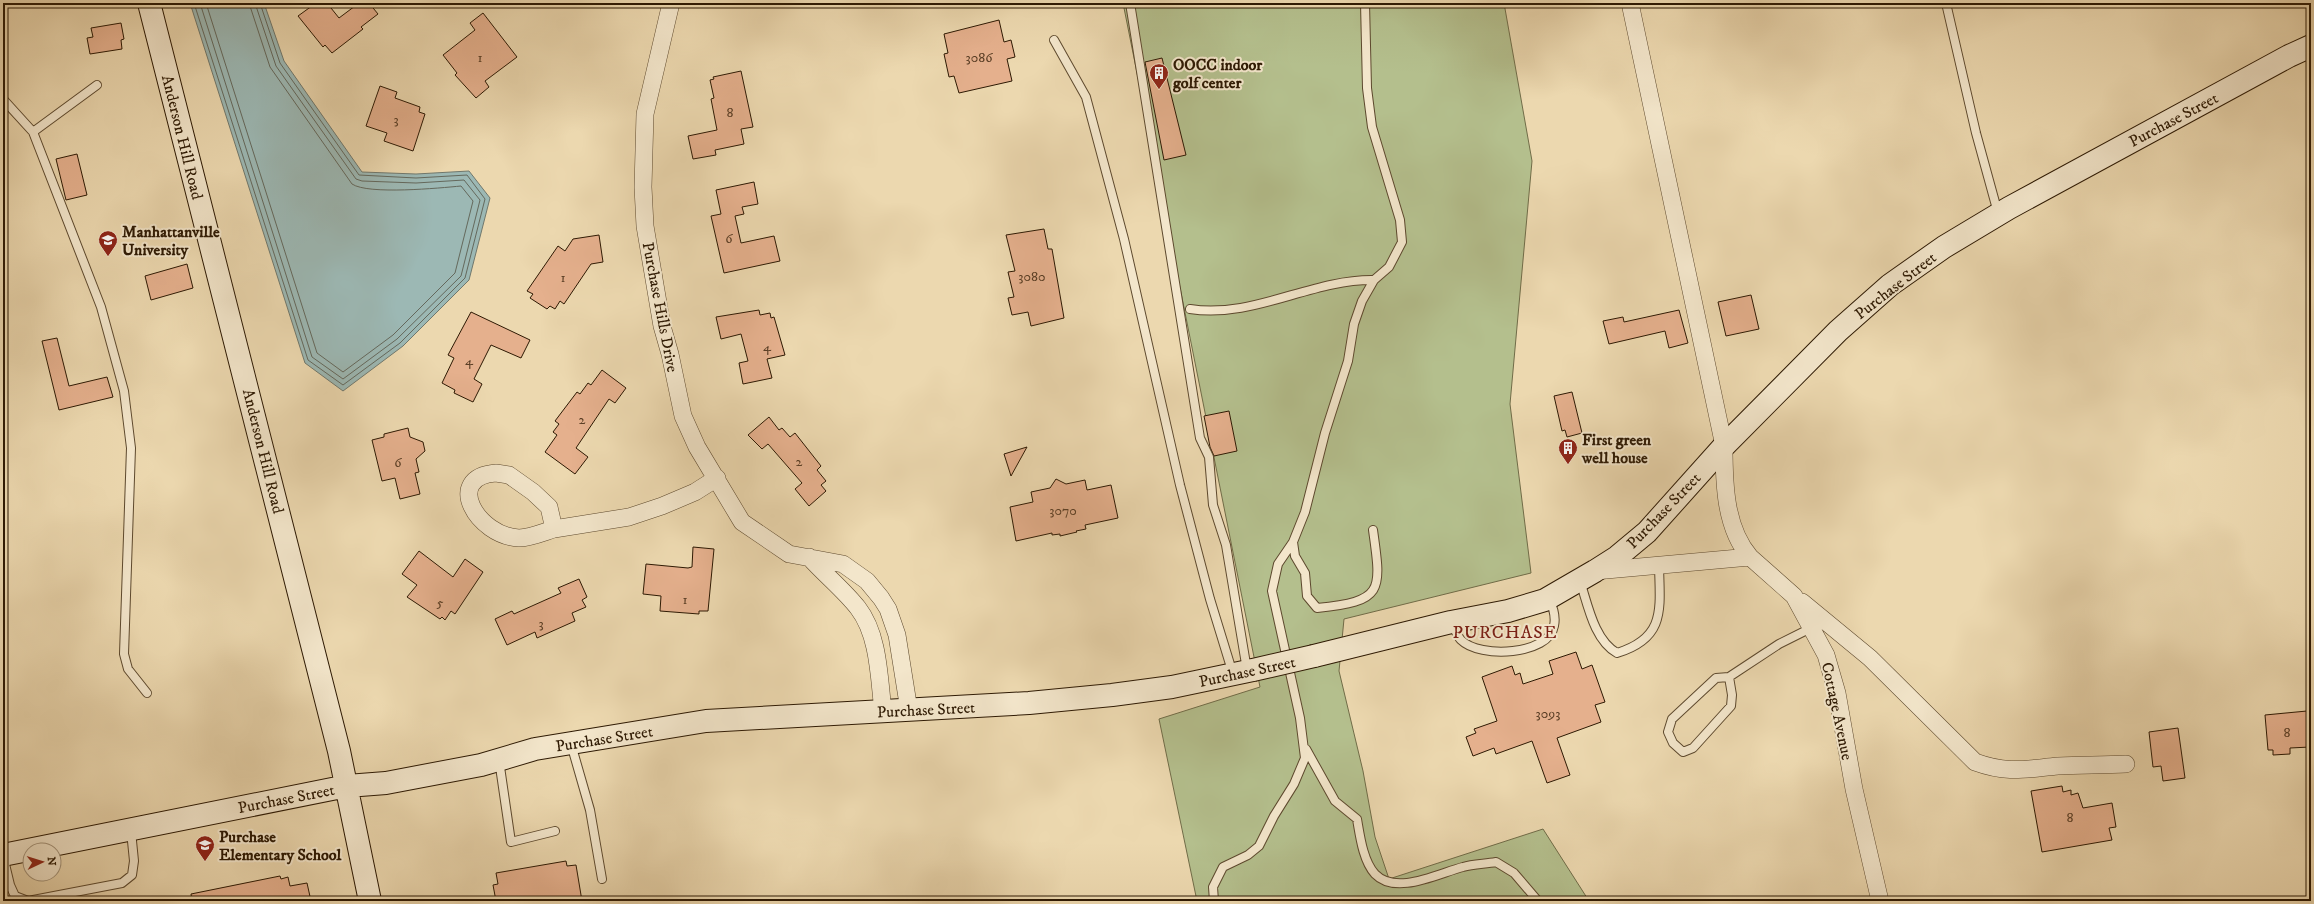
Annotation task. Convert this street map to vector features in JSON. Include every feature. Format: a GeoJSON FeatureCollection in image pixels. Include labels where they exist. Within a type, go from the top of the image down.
{"type":"FeatureCollection","features":[{"type":"Feature","properties":{"kind":"main road","name":"Anderson Hill Road"},"geometry":{"type":"LineString","coordinates":[[148,3],[279,511],[347,786],[370,901]]}},
{"type":"Feature","properties":{"kind":"main road","name":"Purchase Street"},"geometry":{"type":"LineString","coordinates":[[3,855],[131,828],[347,786],[386,783],[481,765],[535,749],[706,721],[1029,703],[1112,695],[1172,687],[1314,656],[1451,622],[1508,611],[1548,598],[1588,576],[1617,557],[1647,532],[1724,446],[1838,331],[1890,285],[1944,247],[1998,214],[2289,56],[2311,46]]}},
{"type":"Feature","properties":{"kind":"street","name":"Purchase Hills Drive"},"geometry":{"type":"LineString","coordinates":[[671,3],[645,114],[643,151],[645,226],[662,326],[670,354],[683,416],[697,447],[717,478],[742,522],[789,554],[843,564],[867,581],[881,598],[888,609],[897,635],[909,710]]}},
{"type":"Feature","properties":{"kind":"street"},"geometry":{"type":"LineString","coordinates":[[1630,3],[1724,446],[1724,475],[1731,521],[1739,544],[1750,557],[1794,596],[1818,624],[1870,658],[1975,762],[2017,771],[2058,766],[2126,764]]}},
{"type":"Feature","properties":{"kind":"street"},"geometry":{"type":"LineString","coordinates":[[554,529],[549,507],[533,492],[508,475],[483,474],[474,480],[470,488],[470,502],[474,513],[482,522],[498,532],[519,538],[554,529],[629,517],[662,506],[695,492],[717,478]]}},
{"type":"Feature","properties":{"kind":"street"},"geometry":{"type":"LineString","coordinates":[[808,557],[858,608],[862,615],[872,638],[883,711]]}},
{"type":"Feature","properties":{"kind":"street"},"geometry":{"type":"LineString","coordinates":[[1588,576],[1659,566],[1750,557]]}},
{"type":"Feature","properties":{"kind":"street"},"geometry":{"type":"LineString","coordinates":[[862,615],[881,598]]}},
{"type":"Feature","properties":{"kind":"street","name":"Cottage Avenue"},"geometry":{"type":"LineString","coordinates":[[1818,624],[1837,693],[1854,789],[1880,901]]}},
{"type":"Feature","properties":{"kind":"lane"},"geometry":{"type":"LineString","coordinates":[[1130,3],[1200,438],[1209,457],[1213,505],[1226,545],[1244,671]]}},
{"type":"Feature","properties":{"kind":"lane"},"geometry":{"type":"LineString","coordinates":[[1214,901],[1213,887],[1223,866],[1248,855],[1259,846],[1274,816],[1294,784],[1305,758],[1300,718],[1272,591],[1278,564],[1293,542],[1305,512],[1325,434],[1348,361],[1354,324],[1362,300],[1374,280],[1389,267],[1402,242],[1400,220],[1372,127],[1367,88],[1365,3]]}},
{"type":"Feature","properties":{"kind":"lane"},"geometry":{"type":"LineString","coordinates":[[1946,3],[1976,134],[1998,214]]}},
{"type":"Feature","properties":{"kind":"lane"},"geometry":{"type":"LineString","coordinates":[[1054,40],[1086,97],[1124,239],[1180,485],[1210,599],[1244,671]]}},
{"type":"Feature","properties":{"kind":"lane"},"geometry":{"type":"LineString","coordinates":[[33,132],[97,85]]}},
{"type":"Feature","properties":{"kind":"lane"},"geometry":{"type":"LineString","coordinates":[[3,99],[33,132],[101,307],[124,391],[130,448],[130,511],[124,617],[124,654],[128,669],[147,693]]}},
{"type":"Feature","properties":{"kind":"lane"},"geometry":{"type":"LineString","coordinates":[[1190,309],[1207,312],[1232,311],[1319,287],[1354,280],[1374,280]]}},
{"type":"Feature","properties":{"kind":"lane"},"geometry":{"type":"LineString","coordinates":[[1293,542],[1295,556],[1305,573],[1307,596],[1317,608],[1339,605],[1365,599],[1378,585],[1378,565],[1373,530]]}},
{"type":"Feature","properties":{"kind":"lane"},"geometry":{"type":"LineString","coordinates":[[1588,576],[1595,626],[1608,647],[1617,653],[1633,648],[1651,635],[1659,612],[1659,566]]}},
{"type":"Feature","properties":{"kind":"lane"},"geometry":{"type":"LineString","coordinates":[[1451,622],[1461,640],[1477,650],[1499,653],[1524,650],[1546,638],[1554,627],[1554,611],[1548,598]]}},
{"type":"Feature","properties":{"kind":"lane"},"geometry":{"type":"LineString","coordinates":[[1729,677],[1732,695],[1731,706],[1693,748],[1683,752],[1673,743],[1668,732],[1672,719],[1716,678],[1729,677],[1780,644],[1818,624]]}},
{"type":"Feature","properties":{"kind":"lane"},"geometry":{"type":"LineString","coordinates":[[571,743],[590,810],[602,879]]}},
{"type":"Feature","properties":{"kind":"lane"},"geometry":{"type":"LineString","coordinates":[[1303,743],[1317,772],[1335,801],[1357,819],[1363,849],[1376,874],[1393,884],[1420,881],[1464,867],[1496,862],[1514,873],[1538,901]]}},
{"type":"Feature","properties":{"kind":"lane"},"geometry":{"type":"LineString","coordinates":[[499,760],[511,842],[555,831]]}},
{"type":"Feature","properties":{"kind":"lane"},"geometry":{"type":"LineString","coordinates":[[3,855],[10,886],[15,896],[28,901],[122,883],[132,875],[134,861],[131,828]]}},
{"type":"Feature","properties":{"kind":"green space"},"geometry":{"type":"Polygon","coordinates":[[[1123,3],[1504,3],[1532,161],[1510,404],[1531,573],[1344,619],[1339,671],[1363,771],[1375,837],[1389,879],[1543,829],[1589,901],[1197,901],[1159,719],[1260,687],[1123,3]]]}},
{"type":"Feature","properties":{"kind":"water"},"geometry":{"type":"Polygon","coordinates":[[[190,3],[264,3],[284,61],[362,172],[416,174],[469,171],[490,198],[469,280],[403,346],[343,391],[305,363],[190,3]]]}},
{"type":"Feature","properties":{"kind":"building"},"geometry":{"type":"Polygon","coordinates":[[[316,3],[327,3],[339,18],[359,3],[369,3],[378,14],[361,27],[363,29],[332,53],[325,45],[323,47],[298,16],[316,3]]]}},
{"type":"Feature","properties":{"kind":"building"},"geometry":{"type":"Polygon","coordinates":[[[483,13],[517,57],[485,81],[489,87],[476,98],[455,75],[457,73],[443,55],[475,30],[470,23],[483,13]]]}},
{"type":"Feature","properties":{"kind":"building"},"geometry":{"type":"Polygon","coordinates":[[[999,20],[1004,42],[1011,40],[1015,57],[1007,59],[1012,81],[959,93],[954,76],[949,77],[944,54],[948,53],[944,34],[999,20]]]}},
{"type":"Feature","properties":{"kind":"building"},"geometry":{"type":"Polygon","coordinates":[[[121,23],[124,39],[121,40],[122,49],[90,54],[87,38],[93,37],[91,28],[121,23]]]}},
{"type":"Feature","properties":{"kind":"building","name":"OOCC indoor golf center"},"geometry":{"type":"Polygon","coordinates":[[[1162,58],[1186,155],[1164,160],[1145,62],[1162,58]]]}},
{"type":"Feature","properties":{"kind":"building"},"geometry":{"type":"Polygon","coordinates":[[[741,71],[753,127],[741,129],[744,144],[715,150],[716,155],[693,159],[688,136],[717,130],[711,99],[714,98],[710,80],[714,79],[713,77],[741,71]]]}},
{"type":"Feature","properties":{"kind":"building"},"geometry":{"type":"Polygon","coordinates":[[[380,86],[397,92],[395,98],[420,107],[419,112],[425,114],[413,151],[384,141],[387,133],[366,126],[380,86]]]}},
{"type":"Feature","properties":{"kind":"building"},"geometry":{"type":"Polygon","coordinates":[[[77,154],[87,195],[66,200],[56,159],[77,154]]]}},
{"type":"Feature","properties":{"kind":"building"},"geometry":{"type":"Polygon","coordinates":[[[754,182],[758,204],[742,207],[744,214],[735,216],[741,243],[774,236],[780,261],[724,273],[711,216],[721,214],[716,190],[754,182]]]}},
{"type":"Feature","properties":{"kind":"building"},"geometry":{"type":"Polygon","coordinates":[[[1044,229],[1048,249],[1052,249],[1064,318],[1031,326],[1028,312],[1012,315],[1008,298],[1014,297],[1008,272],[1015,271],[1006,235],[1044,229]]]}},
{"type":"Feature","properties":{"kind":"building"},"geometry":{"type":"Polygon","coordinates":[[[599,235],[603,262],[591,264],[564,304],[560,301],[555,309],[550,306],[547,309],[530,298],[533,294],[527,291],[558,246],[565,251],[573,239],[599,235]]]}},
{"type":"Feature","properties":{"kind":"building"},"geometry":{"type":"Polygon","coordinates":[[[187,264],[193,288],[151,300],[145,276],[187,264]]]}},
{"type":"Feature","properties":{"kind":"building"},"geometry":{"type":"Polygon","coordinates":[[[1751,295],[1759,329],[1726,336],[1718,302],[1751,295]]]}},
{"type":"Feature","properties":{"kind":"building"},"geometry":{"type":"Polygon","coordinates":[[[759,310],[760,315],[770,313],[771,318],[774,317],[785,355],[767,359],[772,378],[743,384],[739,363],[748,361],[741,334],[721,339],[716,317],[759,310]]]}},
{"type":"Feature","properties":{"kind":"building"},"geometry":{"type":"Polygon","coordinates":[[[1679,310],[1688,343],[1669,348],[1665,331],[1609,344],[1603,321],[1623,317],[1624,322],[1679,310]]]}},
{"type":"Feature","properties":{"kind":"building"},"geometry":{"type":"Polygon","coordinates":[[[471,312],[530,340],[521,358],[491,345],[474,379],[482,384],[473,402],[454,393],[455,390],[442,383],[454,358],[448,355],[471,312]]]}},
{"type":"Feature","properties":{"kind":"building"},"geometry":{"type":"Polygon","coordinates":[[[57,338],[69,386],[107,377],[113,397],[59,410],[42,341],[57,338]]]}},
{"type":"Feature","properties":{"kind":"building"},"geometry":{"type":"Polygon","coordinates":[[[602,370],[626,388],[615,403],[609,399],[576,448],[588,457],[575,474],[545,452],[557,435],[553,432],[559,424],[555,421],[577,392],[580,394],[588,383],[591,385],[602,370]]]}},
{"type":"Feature","properties":{"kind":"building"},"geometry":{"type":"Polygon","coordinates":[[[1572,392],[1582,433],[1567,437],[1565,430],[1562,431],[1554,396],[1572,392]]]}},
{"type":"Feature","properties":{"kind":"building"},"geometry":{"type":"Polygon","coordinates":[[[1229,411],[1237,451],[1214,456],[1210,447],[1204,416],[1229,411]]]}},
{"type":"Feature","properties":{"kind":"building"},"geometry":{"type":"Polygon","coordinates":[[[769,417],[779,430],[782,428],[790,437],[795,433],[821,466],[817,470],[826,481],[821,485],[826,491],[809,506],[795,489],[802,483],[768,444],[762,449],[748,435],[769,417]]]}},
{"type":"Feature","properties":{"kind":"building"},"geometry":{"type":"Polygon","coordinates":[[[408,428],[410,437],[423,442],[425,451],[416,459],[419,472],[415,473],[420,494],[400,499],[395,478],[382,481],[372,440],[384,437],[384,434],[408,428]]]}},
{"type":"Feature","properties":{"kind":"building"},"geometry":{"type":"Polygon","coordinates":[[[1027,447],[1011,476],[1004,454],[1027,447]]]}},
{"type":"Feature","properties":{"kind":"building"},"geometry":{"type":"Polygon","coordinates":[[[1056,479],[1066,484],[1085,480],[1087,490],[1111,485],[1118,518],[1085,525],[1086,529],[1060,536],[1060,534],[1052,535],[1052,533],[1016,541],[1010,507],[1033,502],[1031,492],[1050,488],[1056,479]]]}},
{"type":"Feature","properties":{"kind":"building"},"geometry":{"type":"Polygon","coordinates":[[[693,547],[714,549],[708,611],[699,611],[699,614],[660,611],[661,596],[643,594],[646,564],[688,568],[692,567],[693,547]]]}},
{"type":"Feature","properties":{"kind":"building"},"geometry":{"type":"Polygon","coordinates":[[[419,551],[453,577],[465,559],[483,572],[455,614],[451,611],[445,620],[442,617],[440,619],[407,597],[417,585],[402,574],[419,551]]]}},
{"type":"Feature","properties":{"kind":"building"},"geometry":{"type":"Polygon","coordinates":[[[579,579],[587,597],[582,600],[586,607],[572,613],[575,621],[537,638],[535,632],[507,645],[495,619],[512,611],[514,614],[561,593],[558,588],[579,579]]]}},
{"type":"Feature","properties":{"kind":"building"},"geometry":{"type":"Polygon","coordinates":[[[1576,652],[1582,669],[1592,665],[1605,702],[1595,705],[1601,722],[1557,738],[1570,775],[1547,783],[1532,741],[1496,754],[1494,748],[1473,756],[1466,737],[1476,733],[1474,729],[1497,721],[1482,677],[1512,666],[1515,675],[1520,673],[1523,684],[1553,674],[1549,661],[1576,652]]]}},
{"type":"Feature","properties":{"kind":"building"},"geometry":{"type":"Polygon","coordinates":[[[2307,711],[2310,747],[2290,748],[2290,754],[2273,755],[2273,750],[2268,750],[2265,715],[2307,711]]]}},
{"type":"Feature","properties":{"kind":"building"},"geometry":{"type":"Polygon","coordinates":[[[2178,728],[2185,778],[2163,781],[2161,766],[2153,767],[2149,732],[2178,728]]]}},
{"type":"Feature","properties":{"kind":"building"},"geometry":{"type":"Polygon","coordinates":[[[2062,786],[2063,792],[2071,790],[2071,795],[2078,793],[2083,808],[2112,803],[2116,827],[2109,828],[2112,840],[2042,852],[2031,791],[2062,786]]]}},
{"type":"Feature","properties":{"kind":"building"},"geometry":{"type":"Polygon","coordinates":[[[566,861],[567,866],[576,865],[582,901],[496,901],[493,885],[498,884],[496,873],[566,861]]]}},
{"type":"Feature","properties":{"kind":"building"},"geometry":{"type":"Polygon","coordinates":[[[280,876],[281,879],[288,877],[290,886],[307,883],[311,901],[192,901],[191,894],[280,876]]]}},
{"type":"Feature","properties":{"kind":"place","name":"OOCC indoor golf center"},"geometry":{"type":"Point","coordinates":[1159,90]}},
{"type":"Feature","properties":{"kind":"place","name":"Manhattanville University"},"geometry":{"type":"Point","coordinates":[108,257]}},
{"type":"Feature","properties":{"kind":"place","name":"First green well house"},"geometry":{"type":"Point","coordinates":[1568,465]}},
{"type":"Feature","properties":{"kind":"place","name":"Purchase Elementary School"},"geometry":{"type":"Point","coordinates":[205,862]}},
{"type":"Feature","properties":{"kind":"district","name":"PURCHASE"},"geometry":{"type":"Point","coordinates":[1505,632]}}]}
